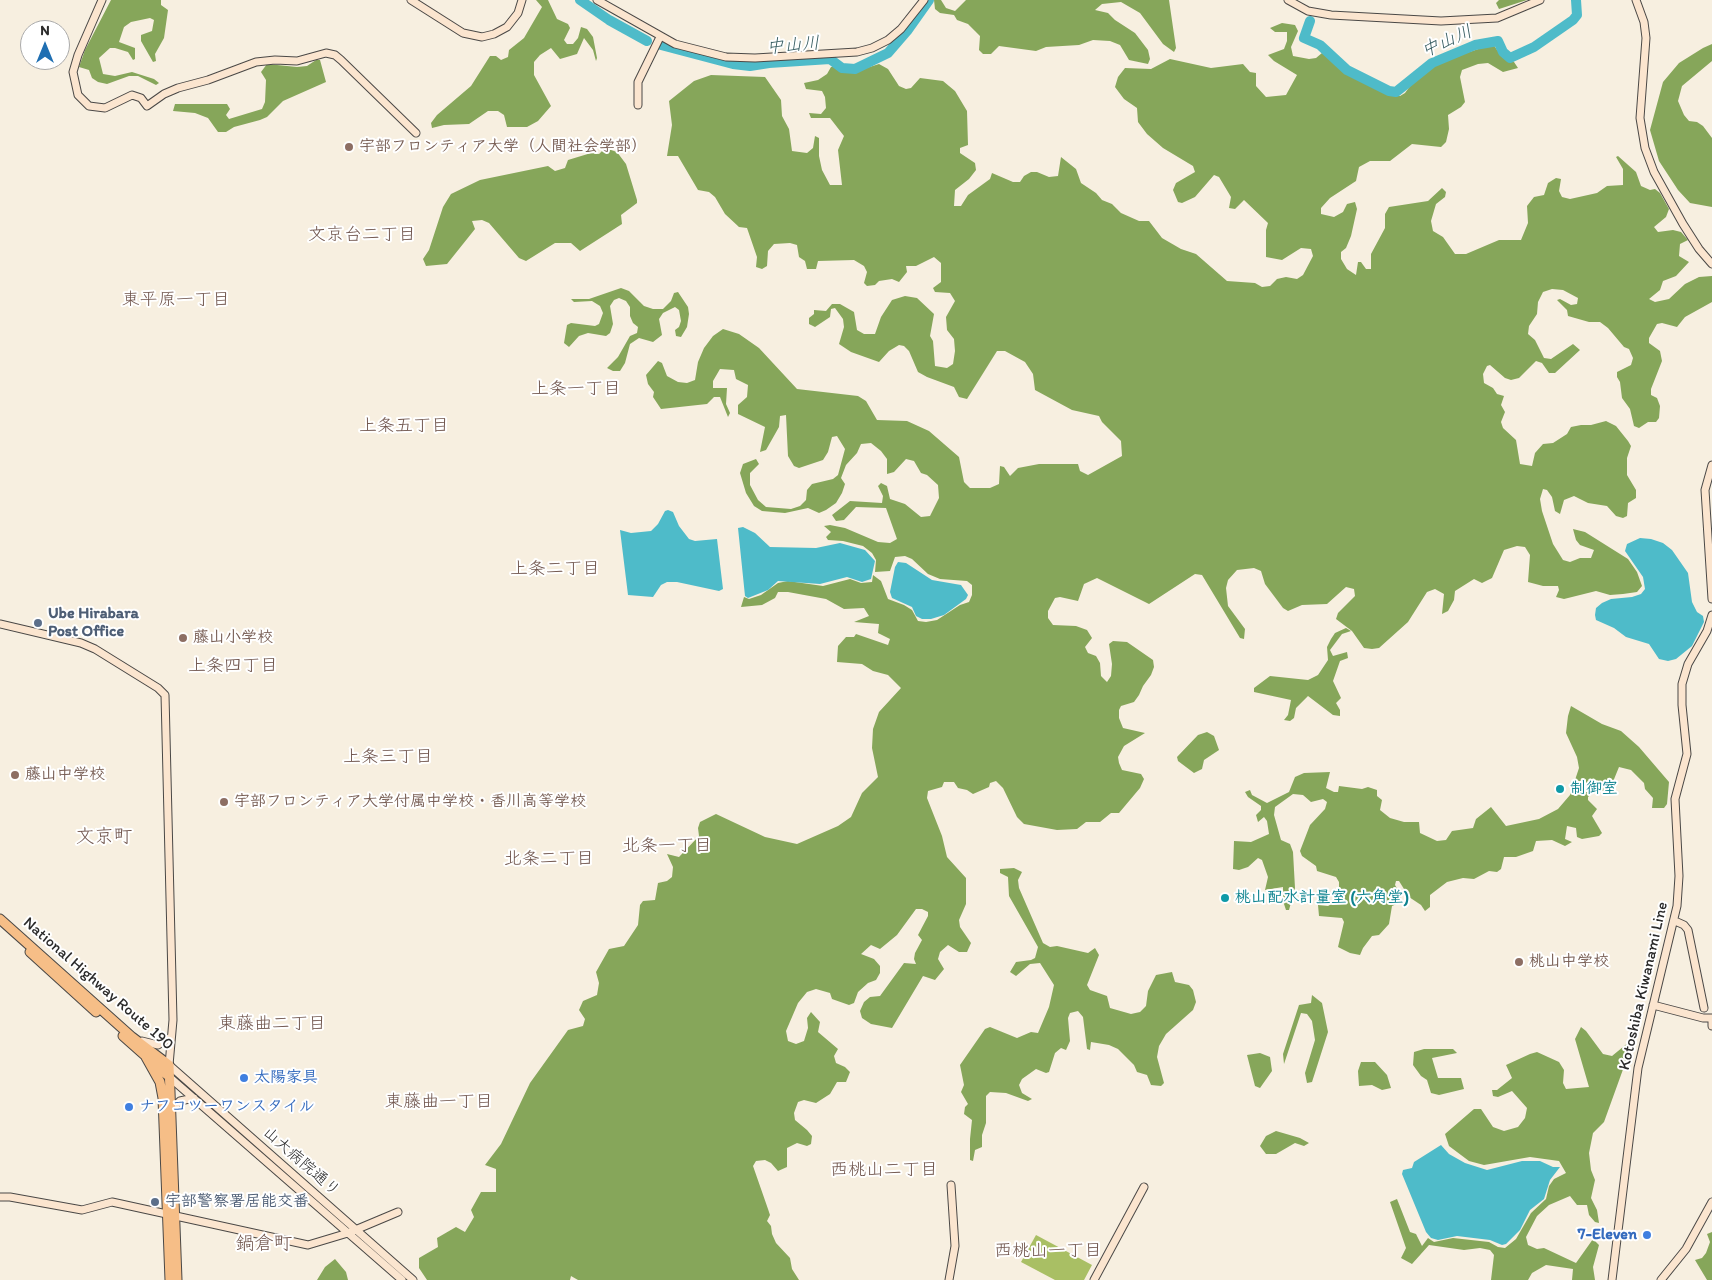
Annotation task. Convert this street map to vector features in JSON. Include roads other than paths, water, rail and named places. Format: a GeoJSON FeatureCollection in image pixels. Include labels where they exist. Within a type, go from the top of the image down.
{"type":"FeatureCollection","features":[{"type":"Feature","properties":{"kind":"highway","name":"National Highway Route 190"},"geometry":{"type":"LineString","coordinates":[[0,919],[132,1036],[170,1065]]}},
{"type":"Feature","properties":{"kind":"highway","name":"National Highway Route 190"},"geometry":{"type":"LineString","coordinates":[[0,926],[169,1077],[172,1109],[170,1280]]}},
{"type":"Feature","properties":{"kind":"highway"},"geometry":{"type":"LineString","coordinates":[[146,1057],[156,1072],[162,1089],[166,1157]]}},
{"type":"Feature","properties":{"kind":"highway"},"geometry":{"type":"LineString","coordinates":[[169,1077],[170,1065]]}},
{"type":"Feature","properties":{"kind":"highway","name":"National Highway Route 190"},"geometry":{"type":"LineString","coordinates":[[169,1077],[166,1157],[176,1280]]}},
{"type":"Feature","properties":{"kind":"street"},"geometry":{"type":"LineString","coordinates":[[102,0],[78,55],[73,72],[78,95],[89,106],[105,108],[132,95],[141,98],[147,106],[164,94],[178,88],[208,80],[256,62],[275,60],[297,61],[326,53],[335,55],[341,60],[416,133]]}},
{"type":"Feature","properties":{"kind":"street"},"geometry":{"type":"LineString","coordinates":[[412,0],[462,33],[482,37],[494,34],[507,27],[518,13],[522,0]]}},
{"type":"Feature","properties":{"kind":"street"},"geometry":{"type":"LineString","coordinates":[[597,0],[660,37],[683,46],[738,58],[857,52],[880,45],[895,35],[924,0]]}},
{"type":"Feature","properties":{"kind":"street"},"geometry":{"type":"LineString","coordinates":[[1288,0],[1308,11],[1331,15],[1457,21],[1497,18],[1540,0]]}},
{"type":"Feature","properties":{"kind":"street"},"geometry":{"type":"LineString","coordinates":[[1636,0],[1644,22],[1646,38],[1640,118],[1646,154],[1688,232],[1712,264]]}},
{"type":"Feature","properties":{"kind":"street"},"geometry":{"type":"LineString","coordinates":[[638,105],[638,82],[660,37]]}},
{"type":"Feature","properties":{"kind":"street"},"geometry":{"type":"LineString","coordinates":[[1712,465],[1705,482],[1704,496],[1712,599]]}},
{"type":"Feature","properties":{"kind":"street","name":"Kotoshiba Kiwanami Line"},"geometry":{"type":"LineString","coordinates":[[1612,1280],[1634,1097],[1652,1005],[1675,921],[1679,876],[1675,799],[1687,754],[1682,689],[1688,664],[1710,631],[1712,615]]}},
{"type":"Feature","properties":{"kind":"street"},"geometry":{"type":"LineString","coordinates":[[0,624],[81,643],[95,649],[158,688],[164,695],[173,1020],[170,1065]]}},
{"type":"Feature","properties":{"kind":"street"},"geometry":{"type":"LineString","coordinates":[[1675,921],[1684,925],[1688,930],[1704,1008]]}},
{"type":"Feature","properties":{"kind":"street"},"geometry":{"type":"LineString","coordinates":[[1652,1005],[1712,1018],[1712,1026]]}},
{"type":"Feature","properties":{"kind":"street"},"geometry":{"type":"LineString","coordinates":[[132,1036],[153,1045],[171,1037]]}},
{"type":"Feature","properties":{"kind":"street","name":"山大病院通り"},"geometry":{"type":"LineString","coordinates":[[170,1065],[414,1280]]}},
{"type":"Feature","properties":{"kind":"street","name":"山大病院通り"},"geometry":{"type":"LineString","coordinates":[[169,1077],[402,1280]]}},
{"type":"Feature","properties":{"kind":"street"},"geometry":{"type":"LineString","coordinates":[[172,1109],[180,1101],[194,1098]]}},
{"type":"Feature","properties":{"kind":"street"},"geometry":{"type":"LineString","coordinates":[[949,1280],[955,1246],[951,1185]]}},
{"type":"Feature","properties":{"kind":"street"},"geometry":{"type":"LineString","coordinates":[[1094,1280],[1144,1187]]}},
{"type":"Feature","properties":{"kind":"street"},"geometry":{"type":"LineString","coordinates":[[0,1198],[10,1197],[82,1210],[112,1202],[303,1245],[315,1244],[398,1212]]}},
{"type":"Feature","properties":{"kind":"street"},"geometry":{"type":"LineString","coordinates":[[1661,1280],[1686,1249],[1712,1202]]}},
{"type":"Feature","properties":{"kind":"water"},"geometry":{"type":"Polygon","coordinates":[[[665,511],[673,512],[679,526],[689,539],[695,541],[717,539],[723,589],[719,591],[677,582],[667,582],[661,585],[653,597],[628,595],[620,530],[631,533],[651,531],[658,524],[665,511]]]}},
{"type":"Feature","properties":{"kind":"water"},"geometry":{"type":"Polygon","coordinates":[[[743,527],[755,533],[770,547],[816,548],[840,543],[865,550],[875,561],[871,579],[862,582],[847,577],[820,584],[778,581],[768,590],[748,598],[745,596],[738,528],[743,527]]]}},
{"type":"Feature","properties":{"kind":"water"},"geometry":{"type":"Polygon","coordinates":[[[1640,538],[1663,543],[1672,550],[1688,573],[1692,602],[1697,612],[1703,616],[1704,622],[1692,646],[1676,659],[1668,661],[1659,659],[1649,644],[1626,637],[1614,628],[1596,620],[1596,608],[1602,603],[1611,599],[1632,597],[1641,594],[1645,589],[1643,577],[1625,551],[1627,544],[1640,538]]]}},
{"type":"Feature","properties":{"kind":"water"},"geometry":{"type":"Polygon","coordinates":[[[898,562],[906,563],[932,580],[961,585],[968,595],[966,599],[944,615],[931,619],[922,619],[916,616],[912,607],[892,598],[890,592],[895,567],[898,562]]]}},
{"type":"Feature","properties":{"kind":"water"},"geometry":{"type":"Polygon","coordinates":[[[1441,1145],[1449,1154],[1465,1163],[1487,1170],[1522,1161],[1540,1161],[1553,1167],[1560,1167],[1550,1180],[1544,1199],[1530,1210],[1520,1230],[1506,1244],[1502,1245],[1490,1240],[1457,1236],[1438,1240],[1431,1238],[1426,1232],[1402,1174],[1403,1170],[1412,1168],[1414,1162],[1441,1145]]]}},
{"type":"Feature","properties":{"kind":"waterway","name":"中山川"},"geometry":{"type":"LineString","coordinates":[[580,0],[609,20],[647,41]]}},
{"type":"Feature","properties":{"kind":"waterway","name":"中山川"},"geometry":{"type":"LineString","coordinates":[[661,45],[733,64],[750,66],[830,59],[842,68],[855,69],[888,53],[907,31],[929,0]]}},
{"type":"Feature","properties":{"kind":"waterway","name":"中山川"},"geometry":{"type":"LineString","coordinates":[[1310,21],[1304,38],[1320,45],[1347,70],[1389,91],[1396,92],[1432,63],[1475,45],[1498,41],[1503,52],[1510,58],[1534,47],[1573,20],[1577,15],[1576,0]]}},
{"type":"Feature","properties":{"kind":"place","name":"宇部フロンティア大学（人間社会学部）"},"geometry":{"type":"Point","coordinates":[349,147]}},
{"type":"Feature","properties":{"kind":"place","name":"Ube Hirabara Post Office"},"geometry":{"type":"Point","coordinates":[38,623]}},
{"type":"Feature","properties":{"kind":"place","name":"藤山小学校"},"geometry":{"type":"Point","coordinates":[183,638]}},
{"type":"Feature","properties":{"kind":"place","name":"藤山中学校"},"geometry":{"type":"Point","coordinates":[15,775]}},
{"type":"Feature","properties":{"kind":"place","name":"制御室"},"geometry":{"type":"Point","coordinates":[1560,789]}},
{"type":"Feature","properties":{"kind":"place","name":"宇部フロンティア大学付属中学校・香川高等学校"},"geometry":{"type":"Point","coordinates":[224,802]}},
{"type":"Feature","properties":{"kind":"place","name":"桃山配水計量室 (六角堂)"},"geometry":{"type":"Point","coordinates":[1225,898]}},
{"type":"Feature","properties":{"kind":"place","name":"桃山中学校"},"geometry":{"type":"Point","coordinates":[1519,962]}},
{"type":"Feature","properties":{"kind":"place","name":"太陽家具"},"geometry":{"type":"Point","coordinates":[244,1078]}},
{"type":"Feature","properties":{"kind":"place","name":"ナフコツーワンスタイル"},"geometry":{"type":"Point","coordinates":[129,1107]}},
{"type":"Feature","properties":{"kind":"place","name":"宇部警察署居能交番"},"geometry":{"type":"Point","coordinates":[155,1202]}},
{"type":"Feature","properties":{"kind":"place","name":"7-Eleven"},"geometry":{"type":"Point","coordinates":[1647,1235]}},
{"type":"Feature","properties":{"kind":"district","name":"文京台二丁目"},"geometry":{"type":"Point","coordinates":[362,235]}},
{"type":"Feature","properties":{"kind":"district","name":"東平原一丁目"},"geometry":{"type":"Point","coordinates":[176,300]}},
{"type":"Feature","properties":{"kind":"district","name":"上条一丁目"},"geometry":{"type":"Point","coordinates":[576,389]}},
{"type":"Feature","properties":{"kind":"district","name":"上条五丁目"},"geometry":{"type":"Point","coordinates":[404,426]}},
{"type":"Feature","properties":{"kind":"district","name":"上条二丁目"},"geometry":{"type":"Point","coordinates":[555,569]}},
{"type":"Feature","properties":{"kind":"district","name":"上条四丁目"},"geometry":{"type":"Point","coordinates":[233,666]}},
{"type":"Feature","properties":{"kind":"district","name":"上条三丁目"},"geometry":{"type":"Point","coordinates":[388,757]}},
{"type":"Feature","properties":{"kind":"district","name":"文京町"},"geometry":{"type":"Point","coordinates":[104,837]}},
{"type":"Feature","properties":{"kind":"district","name":"北条一丁目"},"geometry":{"type":"Point","coordinates":[667,846]}},
{"type":"Feature","properties":{"kind":"district","name":"北条二丁目"},"geometry":{"type":"Point","coordinates":[549,859]}},
{"type":"Feature","properties":{"kind":"district","name":"東藤曲二丁目"},"geometry":{"type":"Point","coordinates":[272,1024]}},
{"type":"Feature","properties":{"kind":"district","name":"東藤曲一丁目"},"geometry":{"type":"Point","coordinates":[439,1102]}},
{"type":"Feature","properties":{"kind":"district","name":"西桃山二丁目"},"geometry":{"type":"Point","coordinates":[884,1170]}},
{"type":"Feature","properties":{"kind":"district","name":"鍋倉町"},"geometry":{"type":"Point","coordinates":[264,1244]}},
{"type":"Feature","properties":{"kind":"district","name":"西桃山一丁目"},"geometry":{"type":"Point","coordinates":[1048,1251]}}]}
